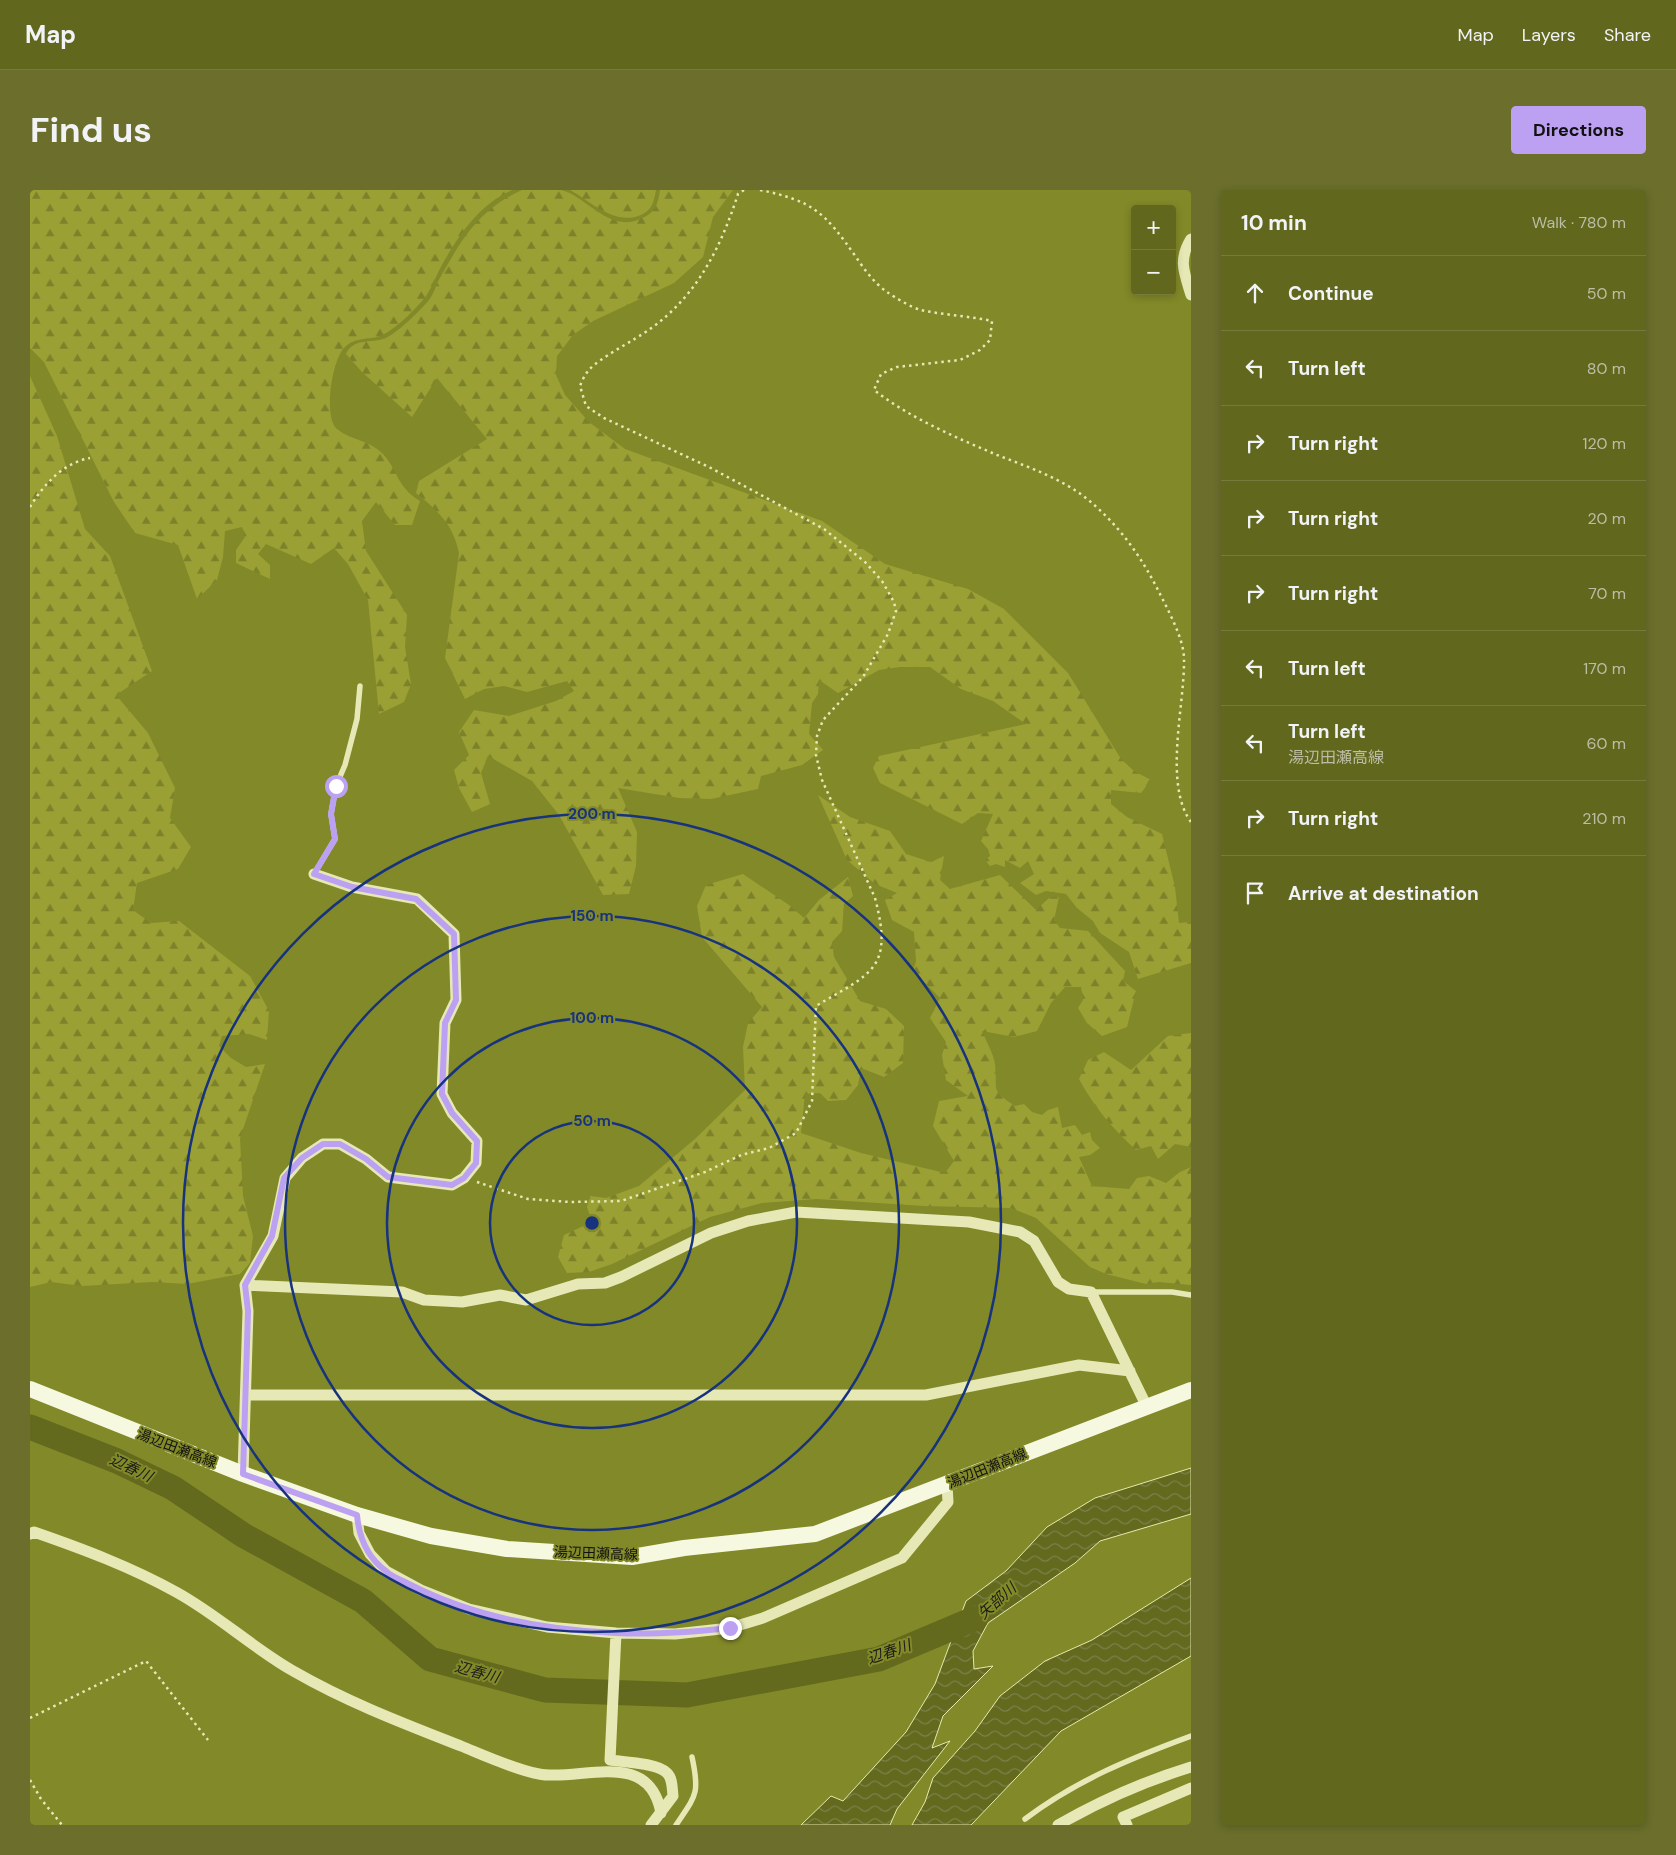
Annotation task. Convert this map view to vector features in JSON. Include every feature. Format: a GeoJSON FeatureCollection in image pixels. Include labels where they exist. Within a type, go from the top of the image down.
{"type":"FeatureCollection","features":[{"type":"Feature","properties":{"kind":"main road","name":"湯辺田瀬高線"},"geometry":{"type":"LineString","coordinates":[[30,1389],[243,1474],[357,1515],[431,1536],[507,1548],[632,1557],[684,1548],[816,1534],[947,1485],[1146,1405],[1191,1390]]}},
{"type":"Feature","properties":{"kind":"street"},"geometry":{"type":"LineString","coordinates":[[1191,239],[1183,252],[1184,270],[1191,295]]}},
{"type":"Feature","properties":{"kind":"street"},"geometry":{"type":"LineString","coordinates":[[243,1474],[248,1311],[245,1285],[272,1236],[284,1178],[302,1158],[323,1144],[340,1144],[366,1159],[388,1177],[452,1185],[464,1178],[476,1163],[477,1141],[452,1113],[442,1094],[445,1023],[456,1000],[454,934],[416,899],[352,887],[314,874]]}},
{"type":"Feature","properties":{"kind":"street"},"geometry":{"type":"LineString","coordinates":[[245,1285],[402,1292],[424,1300],[462,1302],[500,1295],[526,1300],[578,1284],[605,1283],[711,1233],[748,1220],[796,1212],[969,1222],[1020,1232],[1034,1241],[1058,1282],[1069,1289],[1091,1292],[1146,1405]]}},
{"type":"Feature","properties":{"kind":"street"},"geometry":{"type":"LineString","coordinates":[[246,1395],[926,1394],[1079,1365],[1130,1372]]}},
{"type":"Feature","properties":{"kind":"street"},"geometry":{"type":"LineString","coordinates":[[357,1515],[359,1533],[370,1554],[386,1571],[420,1590],[469,1609],[615,1638],[730,1628],[763,1618],[902,1558],[948,1502],[947,1485]]}},
{"type":"Feature","properties":{"kind":"street"},"geometry":{"type":"LineString","coordinates":[[30,1534],[34,1532],[112,1560],[177,1593],[295,1672],[387,1716],[460,1746],[540,1775],[616,1771],[632,1774],[651,1788],[661,1812]]}},
{"type":"Feature","properties":{"kind":"street"},"geometry":{"type":"LineString","coordinates":[[615,1638],[610,1760],[652,1766],[667,1772],[671,1780],[673,1796],[651,1825]]}},
{"type":"Feature","properties":{"kind":"street"},"geometry":{"type":"LineString","coordinates":[[1058,1825],[1088,1808],[1161,1776],[1191,1767]]}},
{"type":"Feature","properties":{"kind":"street"},"geometry":{"type":"LineString","coordinates":[[1127,1825],[1124,1817],[1191,1788]]}},
{"type":"Feature","properties":{"kind":"lane"},"geometry":{"type":"LineString","coordinates":[[314,874],[335,839],[331,814],[336,786],[345,765],[357,719],[360,686]]}},
{"type":"Feature","properties":{"kind":"lane"},"geometry":{"type":"LineString","coordinates":[[1091,1292],[1172,1292],[1191,1295]]}},
{"type":"Feature","properties":{"kind":"lane"},"geometry":{"type":"LineString","coordinates":[[1026,1819],[1056,1796],[1100,1772],[1191,1736]]}},
{"type":"Feature","properties":{"kind":"lane"},"geometry":{"type":"LineString","coordinates":[[676,1825],[696,1795],[698,1782],[692,1757]]}},
{"type":"Feature","properties":{"kind":"path"},"geometry":{"type":"LineString","coordinates":[[464,1178],[528,1198],[570,1202],[620,1201],[705,1172],[741,1155],[769,1148],[796,1133],[812,1101],[816,1006],[866,976],[876,966],[882,947],[879,913],[875,898],[822,780],[816,755],[817,736],[823,720],[864,677],[888,634],[896,610],[894,602],[882,581],[865,562],[824,529],[709,467],[604,418],[586,406],[580,386],[589,369],[652,328],[681,304],[709,266],[729,222],[738,194],[744,190]]}},
{"type":"Feature","properties":{"kind":"path"},"geometry":{"type":"LineString","coordinates":[[760,190],[788,196],[814,207],[838,232],[863,266],[885,290],[919,310],[964,315],[992,322],[990,340],[980,350],[960,360],[897,367],[881,374],[874,390],[892,403],[966,442],[1045,474],[1081,494],[1106,516],[1128,540],[1150,573],[1172,618],[1184,656],[1176,775],[1182,801],[1191,822]]}},
{"type":"Feature","properties":{"kind":"path"},"geometry":{"type":"LineString","coordinates":[[30,507],[42,488],[57,474],[79,460],[90,458]]}},
{"type":"Feature","properties":{"kind":"path"},"geometry":{"type":"LineString","coordinates":[[30,1718],[146,1661],[208,1740]]}},
{"type":"Feature","properties":{"kind":"path"},"geometry":{"type":"LineString","coordinates":[[30,1780],[41,1799],[62,1825]]}},
{"type":"Feature","properties":{"kind":"green space"},"geometry":{"type":"Polygon","coordinates":[[[30,190],[512,190],[490,203],[472,220],[450,252],[426,296],[411,313],[386,333],[380,336],[357,340],[345,347],[340,353],[333,375],[330,401],[333,423],[337,429],[348,436],[372,445],[383,454],[406,490],[420,501],[412,525],[395,525],[376,502],[362,521],[366,551],[407,615],[405,647],[411,684],[404,702],[379,714],[368,600],[348,564],[334,548],[311,564],[266,544],[258,554],[270,565],[270,579],[236,563],[236,550],[245,537],[242,527],[225,531],[223,557],[217,580],[197,599],[178,545],[135,533],[114,502],[44,362],[30,348],[30,190]]]}},
{"type":"Feature","properties":{"kind":"green space"},"geometry":{"type":"Polygon","coordinates":[[[522,190],[561,190],[580,199],[608,218],[628,222],[645,217],[652,211],[657,204],[660,190],[733,190],[713,217],[703,257],[674,283],[593,321],[573,335],[557,356],[556,375],[565,395],[589,422],[625,449],[822,521],[885,564],[968,589],[1004,609],[1068,673],[1121,759],[1134,771],[1151,780],[1141,793],[1111,790],[1111,804],[1127,817],[1162,834],[1175,887],[1179,923],[1191,922],[1191,963],[1138,979],[1129,952],[1100,933],[1093,921],[1077,908],[1066,894],[1046,891],[1036,895],[1020,883],[1034,874],[1028,861],[1020,868],[1005,860],[1005,867],[996,864],[990,866],[985,860],[990,856],[988,849],[981,841],[993,814],[978,813],[962,824],[880,783],[873,768],[879,756],[1026,724],[993,701],[961,689],[930,667],[900,667],[879,670],[838,693],[819,680],[818,694],[812,703],[809,734],[823,750],[802,765],[761,776],[758,789],[711,799],[679,798],[618,788],[637,832],[636,866],[629,894],[603,895],[559,815],[532,781],[488,756],[481,773],[490,804],[472,812],[459,788],[454,770],[469,755],[459,732],[474,710],[509,716],[556,701],[574,691],[567,681],[527,692],[504,686],[484,689],[465,699],[445,658],[459,553],[453,534],[444,519],[416,493],[419,481],[487,439],[437,378],[412,417],[362,372],[346,354],[349,349],[358,343],[386,338],[409,321],[431,298],[449,262],[474,226],[495,206],[522,190]]]}},
{"type":"Feature","properties":{"kind":"green space"},"geometry":{"type":"Polygon","coordinates":[[[570,190],[656,190],[648,211],[631,218],[612,215],[570,190]]]}},
{"type":"Feature","properties":{"kind":"green space"},"geometry":{"type":"Polygon","coordinates":[[[30,376],[57,436],[85,529],[110,556],[152,671],[116,695],[148,733],[175,788],[170,818],[191,847],[178,869],[137,883],[133,910],[151,923],[179,921],[250,976],[269,1011],[267,1040],[249,1034],[222,1036],[219,1046],[231,1058],[246,1067],[265,1064],[240,1138],[243,1196],[253,1236],[250,1263],[240,1274],[187,1284],[152,1282],[82,1286],[51,1282],[30,1287],[30,376]]]}},
{"type":"Feature","properties":{"kind":"green space"},"geometry":{"type":"Polygon","coordinates":[[[818,795],[850,817],[890,831],[906,854],[931,862],[944,856],[940,880],[950,889],[1000,875],[1036,910],[1049,898],[1059,897],[1054,920],[1060,928],[1088,931],[1125,971],[1123,981],[1136,991],[1127,1027],[1102,1036],[1087,1023],[1078,1008],[1083,1000],[1081,987],[1065,987],[1051,1003],[1037,1031],[1014,1037],[982,1031],[994,1060],[996,1089],[1001,1096],[1015,1106],[1024,1104],[1032,1112],[1042,1115],[1048,1110],[1058,1107],[1062,1128],[1075,1125],[1082,1135],[1090,1132],[1092,1140],[1100,1148],[1090,1155],[1079,1157],[1092,1186],[1129,1189],[1137,1178],[1149,1176],[1166,1183],[1180,1172],[1191,1167],[1191,1285],[1159,1282],[1146,1284],[1106,1274],[1090,1267],[1036,1218],[1011,1208],[924,1206],[817,1199],[762,1203],[710,1217],[612,1264],[589,1272],[567,1273],[558,1257],[564,1235],[592,1222],[587,1207],[590,1196],[606,1198],[639,1186],[695,1139],[745,1090],[743,1047],[748,1023],[762,1007],[702,937],[697,906],[706,885],[743,874],[789,905],[804,918],[819,900],[848,877],[853,896],[844,904],[842,931],[832,942],[834,957],[860,1001],[886,1009],[904,1026],[903,1063],[884,1077],[861,1068],[858,1085],[846,1100],[828,1101],[820,1093],[805,1094],[801,1133],[861,1153],[945,1173],[954,1161],[933,1126],[939,1101],[968,1096],[946,1080],[942,1055],[946,1042],[930,1018],[940,998],[913,971],[916,961],[914,932],[892,920],[885,900],[897,893],[875,884],[847,860],[818,795]]]}},
{"type":"Feature","properties":{"kind":"green space"},"geometry":{"type":"Polygon","coordinates":[[[1191,1033],[1191,1147],[1175,1144],[1158,1159],[1151,1146],[1136,1150],[1119,1134],[1097,1108],[1079,1079],[1088,1060],[1104,1052],[1131,1070],[1168,1036],[1191,1033]]]}},
{"type":"Feature","properties":{"kind":"water","name":"矢部川"},"geometry":{"type":"Polygon","coordinates":[[[1191,1468],[1191,1514],[1100,1541],[1075,1563],[988,1623],[973,1651],[974,1669],[993,1666],[943,1716],[932,1748],[950,1741],[897,1809],[890,1825],[801,1825],[831,1796],[843,1801],[906,1732],[935,1684],[966,1601],[1006,1571],[1047,1527],[1095,1498],[1191,1468]]]}},
{"type":"Feature","properties":{"kind":"water"},"geometry":{"type":"Polygon","coordinates":[[[1191,1578],[1191,1656],[1061,1731],[971,1825],[912,1825],[925,1802],[933,1778],[975,1731],[1000,1696],[1045,1661],[1092,1640],[1191,1578]]]}},
{"type":"Feature","properties":{"kind":"waterway","name":"辺春川"},"geometry":{"type":"LineString","coordinates":[[30,1427],[117,1461],[173,1488],[243,1535],[363,1601],[430,1659],[545,1690],[687,1695],[879,1659],[976,1618]]}},
{"type":"Feature","properties":{"kind":"route"},"geometry":{"type":"LineString","coordinates":[[336,786],[331,814],[335,839],[314,874],[352,887],[416,899],[454,934],[456,1000],[445,1023],[442,1094],[452,1113],[477,1141],[476,1163],[464,1178],[452,1185],[435,1181],[388,1177],[366,1159],[340,1144],[323,1144],[302,1158],[284,1178],[272,1236],[245,1285],[248,1311],[243,1474],[357,1515],[359,1533],[370,1554],[386,1571],[420,1590],[469,1609],[547,1626],[616,1633],[675,1634],[730,1628]]}}]}
